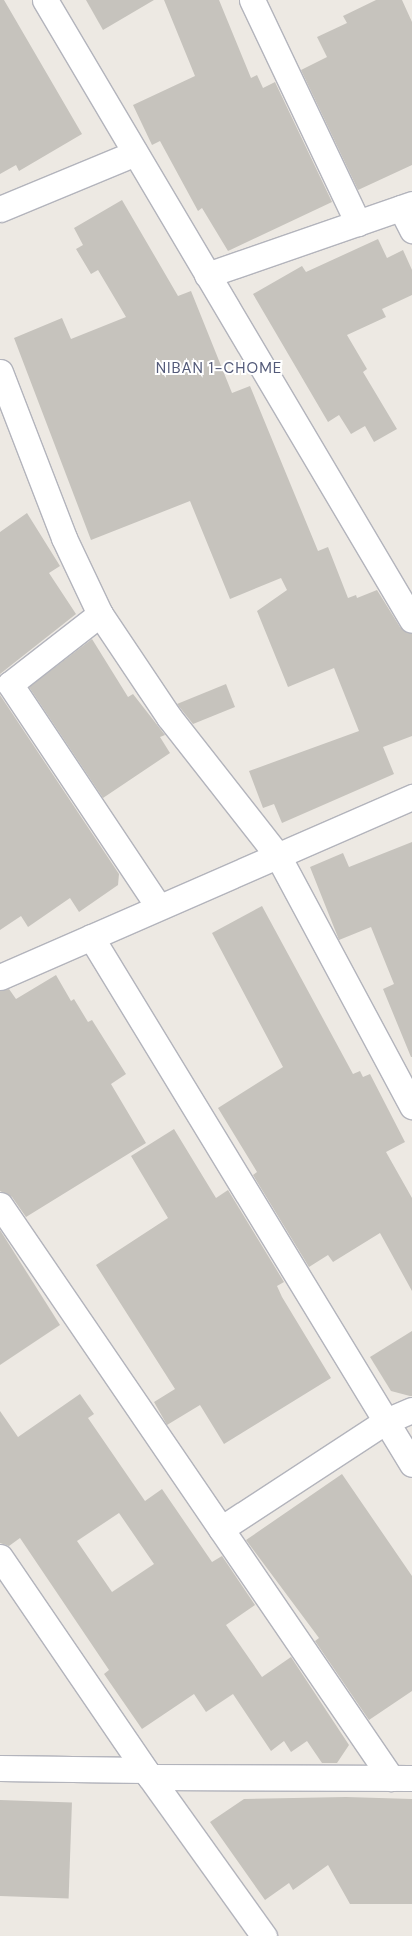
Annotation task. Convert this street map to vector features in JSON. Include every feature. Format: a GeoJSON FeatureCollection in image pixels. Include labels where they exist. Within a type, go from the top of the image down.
{"type":"FeatureCollection","features":[{"type":"Feature","properties":{"kind":"street"},"geometry":{"type":"LineString","coordinates":[[45,0],[412,620]]}},
{"type":"Feature","properties":{"kind":"street"},"geometry":{"type":"LineString","coordinates":[[252,0],[358,223]]}},
{"type":"Feature","properties":{"kind":"street"},"geometry":{"type":"LineString","coordinates":[[0,209],[135,153]]}},
{"type":"Feature","properties":{"kind":"street"},"geometry":{"type":"LineString","coordinates":[[207,275],[407,206],[412,230]]}},
{"type":"Feature","properties":{"kind":"street"},"geometry":{"type":"LineString","coordinates":[[0,372],[64,538],[100,614],[170,717],[278,856],[412,1106]]}},
{"type":"Feature","properties":{"kind":"street"},"geometry":{"type":"LineString","coordinates":[[100,614],[10,684],[159,907]]}},
{"type":"Feature","properties":{"kind":"street"},"geometry":{"type":"LineString","coordinates":[[1,974],[91,937],[412,797]]}},
{"type":"Feature","properties":{"kind":"street"},"geometry":{"type":"LineString","coordinates":[[91,937],[412,1464]]}},
{"type":"Feature","properties":{"kind":"street"},"geometry":{"type":"LineString","coordinates":[[0,1205],[221,1529],[401,1778]]}},
{"type":"Feature","properties":{"kind":"street"},"geometry":{"type":"LineString","coordinates":[[221,1529],[386,1421],[412,1410]]}},
{"type":"Feature","properties":{"kind":"street"},"geometry":{"type":"LineString","coordinates":[[0,1557],[148,1773],[264,1936]]}},
{"type":"Feature","properties":{"kind":"street"},"geometry":{"type":"LineString","coordinates":[[0,1768],[401,1778]]}},
{"type":"Feature","properties":{"kind":"building"},"geometry":{"type":"Polygon","coordinates":[[[0,0],[4,0],[82,134],[19,171],[16,165],[0,174],[0,0]]]}},
{"type":"Feature","properties":{"kind":"building"},"geometry":{"type":"Polygon","coordinates":[[[86,0],[154,0],[103,30],[86,0]]]}},
{"type":"Feature","properties":{"kind":"building"},"geometry":{"type":"Polygon","coordinates":[[[164,0],[219,0],[251,78],[257,75],[263,88],[275,82],[332,202],[228,251],[202,208],[198,211],[160,141],[152,145],[133,105],[195,76],[164,0]]]}},
{"type":"Feature","properties":{"kind":"building"},"geometry":{"type":"Polygon","coordinates":[[[376,0],[402,0],[412,22],[412,165],[358,190],[301,70],[327,57],[317,37],[347,23],[343,16],[376,0]]]}},
{"type":"Feature","properties":{"kind":"building"},"geometry":{"type":"Polygon","coordinates":[[[122,200],[178,296],[191,291],[232,393],[250,386],[318,551],[328,547],[348,598],[356,595],[357,598],[377,590],[400,627],[412,634],[412,736],[383,747],[394,774],[282,823],[274,804],[263,808],[249,771],[359,731],[334,668],[288,687],[257,611],[287,590],[281,578],[230,599],[190,501],[91,540],[14,338],[62,318],[71,339],[126,317],[98,270],[91,274],[76,249],[83,245],[74,228],[122,200]]]}},
{"type":"Feature","properties":{"kind":"building"},"geometry":{"type":"Polygon","coordinates":[[[378,239],[387,258],[403,250],[412,270],[412,295],[382,309],[386,317],[347,335],[367,369],[363,372],[397,429],[374,442],[365,426],[351,434],[339,415],[328,422],[253,294],[302,266],[306,272],[378,239]]]}},
{"type":"Feature","properties":{"kind":"building"},"geometry":{"type":"Polygon","coordinates":[[[27,513],[60,566],[49,573],[76,614],[0,674],[0,532],[27,513]]]}},
{"type":"Feature","properties":{"kind":"building"},"geometry":{"type":"Polygon","coordinates":[[[92,639],[128,697],[133,694],[165,735],[160,737],[170,753],[103,798],[29,687],[92,639]]]}},
{"type":"Feature","properties":{"kind":"building"},"geometry":{"type":"Polygon","coordinates":[[[226,684],[235,707],[193,724],[177,704],[226,684]]]}},
{"type":"Feature","properties":{"kind":"building"},"geometry":{"type":"Polygon","coordinates":[[[0,695],[119,874],[118,885],[79,912],[70,898],[28,927],[21,916],[0,930],[0,695]]]}},
{"type":"Feature","properties":{"kind":"building"},"geometry":{"type":"Polygon","coordinates":[[[412,842],[411,1057],[383,989],[394,984],[371,927],[339,940],[310,867],[343,853],[349,867],[412,842]]]}},
{"type":"Feature","properties":{"kind":"building"},"geometry":{"type":"Polygon","coordinates":[[[262,906],[353,1074],[360,1071],[363,1077],[370,1074],[405,1142],[386,1152],[412,1198],[412,1291],[380,1233],[333,1262],[328,1255],[309,1267],[253,1175],[257,1172],[218,1108],[283,1067],[212,933],[262,906]]]}},
{"type":"Feature","properties":{"kind":"building"},"geometry":{"type":"Polygon","coordinates":[[[56,975],[71,1001],[74,999],[88,1022],[92,1020],[126,1074],[111,1084],[146,1143],[26,1217],[12,1197],[0,1191],[0,991],[9,989],[16,999],[56,975]]]}},
{"type":"Feature","properties":{"kind":"building"},"geometry":{"type":"Polygon","coordinates":[[[174,1129],[216,1198],[228,1190],[284,1282],[277,1286],[282,1297],[331,1378],[224,1444],[200,1405],[167,1425],[154,1402],[175,1389],[96,1265],[168,1218],[131,1156],[174,1129]]]}},
{"type":"Feature","properties":{"kind":"building"},"geometry":{"type":"Polygon","coordinates":[[[0,1230],[60,1325],[0,1365],[0,1230]]]}},
{"type":"Feature","properties":{"kind":"building"},"geometry":{"type":"Polygon","coordinates":[[[412,1331],[412,1396],[410,1396],[391,1391],[370,1357],[412,1331]]]}},
{"type":"Feature","properties":{"kind":"building"},"geometry":{"type":"Polygon","coordinates":[[[80,1394],[94,1414],[88,1418],[145,1501],[162,1489],[212,1562],[222,1556],[255,1605],[226,1625],[262,1677],[291,1657],[349,1745],[337,1763],[322,1763],[307,1741],[291,1752],[284,1741],[271,1751],[233,1694],[206,1712],[194,1694],[142,1729],[104,1674],[109,1670],[20,1538],[9,1546],[0,1543],[0,1411],[18,1437],[80,1394]],[[119,1513],[77,1541],[112,1592],[154,1564],[119,1513]]]}},
{"type":"Feature","properties":{"kind":"building"},"geometry":{"type":"Polygon","coordinates":[[[342,1474],[412,1576],[412,1691],[369,1720],[315,1641],[319,1638],[246,1540],[342,1474]]]}},
{"type":"Feature","properties":{"kind":"building"},"geometry":{"type":"Polygon","coordinates":[[[346,1797],[412,1799],[412,1904],[350,1904],[328,1865],[293,1890],[289,1883],[265,1900],[210,1822],[244,1799],[346,1797]]]}},
{"type":"Feature","properties":{"kind":"building"},"geometry":{"type":"Polygon","coordinates":[[[0,1800],[72,1803],[69,1898],[0,1896],[0,1800]]]}},
{"type":"Feature","properties":{"kind":"district","name":"NIBAN 1-CHOME"},"geometry":{"type":"Point","coordinates":[219,369]}}]}
